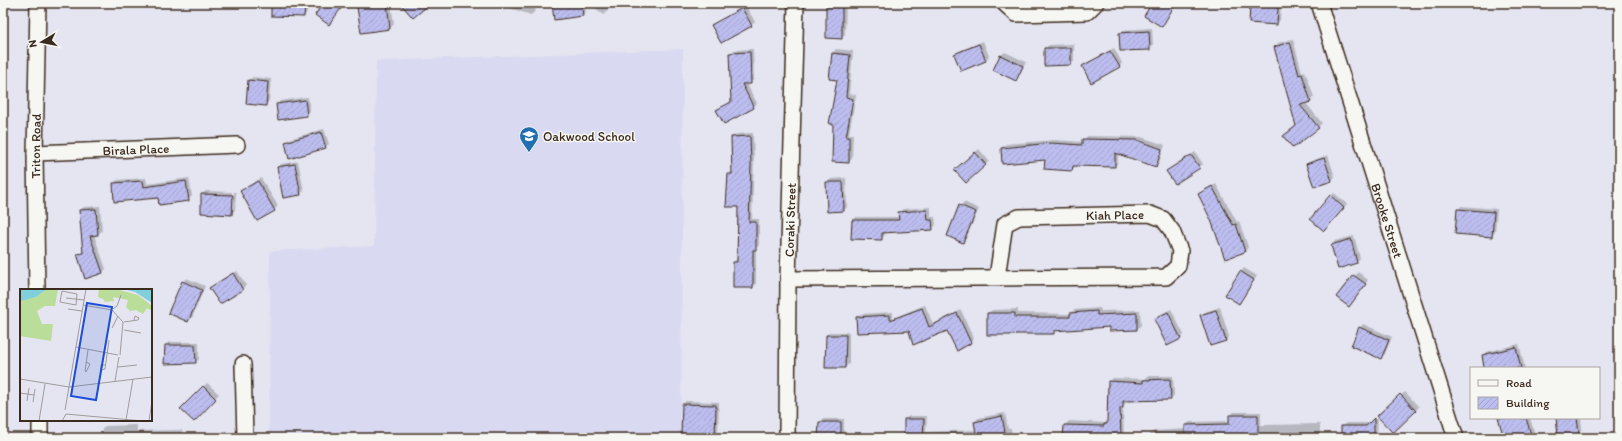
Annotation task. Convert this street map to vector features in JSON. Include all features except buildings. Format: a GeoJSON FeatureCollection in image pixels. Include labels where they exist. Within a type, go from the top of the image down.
{"type":"FeatureCollection","features":[{"type":"Feature","properties":{"kind":"street","name":"Triton Road"},"geometry":{"type":"LineString","coordinates":[[37,289],[35,153],[38,3]]}},
{"type":"Feature","properties":{"kind":"street","name":"Coraki Street"},"geometry":{"type":"LineString","coordinates":[[787,438],[788,279],[796,3]]}},
{"type":"Feature","properties":{"kind":"street"},"geometry":{"type":"LineString","coordinates":[[1004,3],[1016,14],[1088,12],[1096,3]]}},
{"type":"Feature","properties":{"kind":"street","name":"Brooke Street"},"geometry":{"type":"LineString","coordinates":[[1319,3],[1456,438]]}},
{"type":"Feature","properties":{"kind":"street","name":"Birala Place"},"geometry":{"type":"LineString","coordinates":[[35,153],[237,145]]}},
{"type":"Feature","properties":{"kind":"street","name":"Kiah Place"},"geometry":{"type":"LineString","coordinates":[[788,279],[1166,277],[1178,266],[1180,251],[1172,231],[1163,219],[1150,214],[1019,217],[1005,224],[997,277]]}},
{"type":"Feature","properties":{"kind":"street"},"geometry":{"type":"LineString","coordinates":[[243,364],[245,438]]}},
{"type":"Feature","properties":{"kind":"street"},"geometry":{"type":"LineString","coordinates":[[40,421],[40,438]]}},
{"type":"Feature","properties":{"kind":"shaded area","name":"Oakwood School"},"geometry":{"type":"Polygon","coordinates":[[[683,49],[681,438],[269,438],[270,251],[374,246],[376,61],[683,49]]]}},
{"type":"Feature","properties":{"kind":"place","name":"Oakwood School"},"geometry":{"type":"Point","coordinates":[529,153]}}]}
